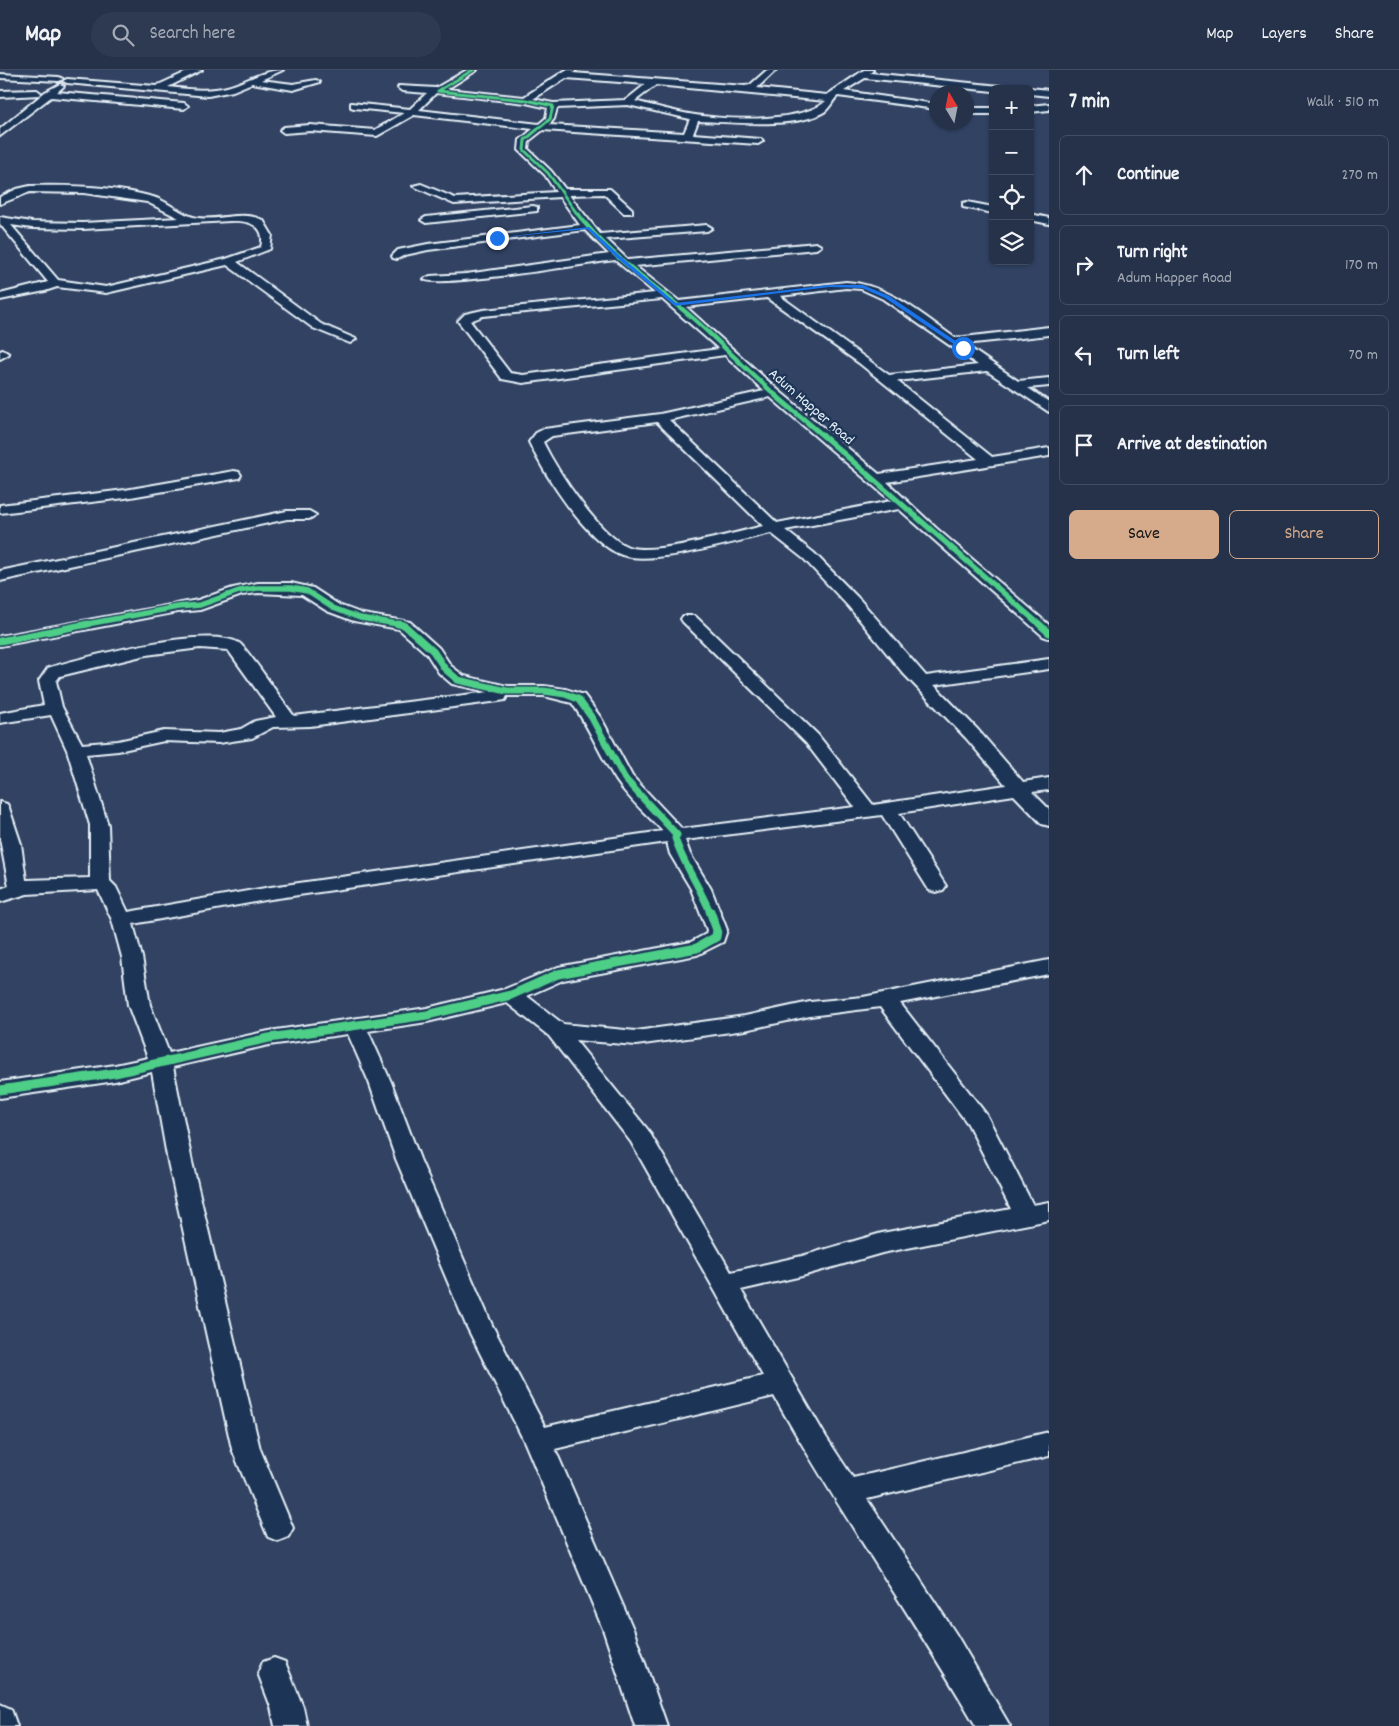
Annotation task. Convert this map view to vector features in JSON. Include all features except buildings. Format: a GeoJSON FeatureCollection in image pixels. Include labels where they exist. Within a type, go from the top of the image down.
{"type":"FeatureCollection","features":[{"type":"Feature","properties":{"kind":"street"},"geometry":{"type":"LineString","coordinates":[[0,133],[76,70]]}},
{"type":"Feature","properties":{"kind":"street"},"geometry":{"type":"LineString","coordinates":[[159,88],[198,70]]}},
{"type":"Feature","properties":{"kind":"street"},"geometry":{"type":"LineString","coordinates":[[0,76],[194,92],[219,92],[280,70]]}},
{"type":"Feature","properties":{"kind":"street"},"geometry":{"type":"LineString","coordinates":[[284,130],[310,128],[378,133],[411,113],[436,91],[472,70]]}},
{"type":"Feature","properties":{"kind":"street"},"geometry":{"type":"LineString","coordinates":[[746,89],[753,87],[772,70]]}},
{"type":"Feature","properties":{"kind":"street"},"geometry":{"type":"LineString","coordinates":[[0,120],[37,93],[87,71]]}},
{"type":"Feature","properties":{"kind":"street"},"geometry":{"type":"LineString","coordinates":[[526,100],[568,73],[654,82],[671,80],[829,98],[866,72],[955,85],[973,75]]}},
{"type":"Feature","properties":{"kind":"street"},"geometry":{"type":"LineString","coordinates":[[250,80],[293,88],[316,82]]}},
{"type":"Feature","properties":{"kind":"street"},"geometry":{"type":"LineString","coordinates":[[628,102],[654,82]]}},
{"type":"Feature","properties":{"kind":"street"},"geometry":{"type":"LineString","coordinates":[[974,87],[989,88]]}},
{"type":"Feature","properties":{"kind":"street"},"geometry":{"type":"LineString","coordinates":[[402,88],[526,100],[553,106],[628,102],[695,118],[752,120],[802,116],[819,112],[827,107],[830,102],[829,98]]}},
{"type":"Feature","properties":{"kind":"street"},"geometry":{"type":"LineString","coordinates":[[1034,92],[1049,93]]}},
{"type":"Feature","properties":{"kind":"street"},"geometry":{"type":"LineString","coordinates":[[0,94],[37,93]]}},
{"type":"Feature","properties":{"kind":"street"},"geometry":{"type":"LineString","coordinates":[[838,93],[929,106]]}},
{"type":"Feature","properties":{"kind":"street"},"geometry":{"type":"LineString","coordinates":[[48,94],[184,106]]}},
{"type":"Feature","properties":{"kind":"street"},"geometry":{"type":"LineString","coordinates":[[354,105],[543,127],[758,141]]}},
{"type":"Feature","properties":{"kind":"street"},"geometry":{"type":"LineString","coordinates":[[543,127],[553,113],[553,106]]}},
{"type":"Feature","properties":{"kind":"street"},"geometry":{"type":"LineString","coordinates":[[1034,109],[1049,107]]}},
{"type":"Feature","properties":{"kind":"street"},"geometry":{"type":"LineString","coordinates":[[974,111],[989,111]]}},
{"type":"Feature","properties":{"kind":"street"},"geometry":{"type":"LineString","coordinates":[[687,136],[695,118]]}},
{"type":"Feature","properties":{"kind":"street","name":"Adum Happer Road"},"geometry":{"type":"LineString","coordinates":[[543,127],[525,140],[522,145],[524,150],[548,173],[588,228],[773,393],[876,479],[901,504],[1049,633]]}},
{"type":"Feature","properties":{"kind":"street"},"geometry":{"type":"LineString","coordinates":[[0,201],[44,177]]}},
{"type":"Feature","properties":{"kind":"street"},"geometry":{"type":"LineString","coordinates":[[418,186],[454,201],[607,191],[628,211]]}},
{"type":"Feature","properties":{"kind":"street"},"geometry":{"type":"LineString","coordinates":[[21,190],[70,190],[150,199],[192,220]]}},
{"type":"Feature","properties":{"kind":"street"},"geometry":{"type":"LineString","coordinates":[[968,205],[989,209]]}},
{"type":"Feature","properties":{"kind":"street"},"geometry":{"type":"LineString","coordinates":[[559,207],[572,208]]}},
{"type":"Feature","properties":{"kind":"street"},"geometry":{"type":"LineString","coordinates":[[426,220],[542,208]]}},
{"type":"Feature","properties":{"kind":"street"},"geometry":{"type":"LineString","coordinates":[[0,297],[45,288],[55,283],[106,290],[228,261],[265,249],[267,236],[257,221],[241,218],[83,226],[32,225],[1,220]]}},
{"type":"Feature","properties":{"kind":"street"},"geometry":{"type":"LineString","coordinates":[[1034,218],[1049,221]]}},
{"type":"Feature","properties":{"kind":"street"},"geometry":{"type":"LineString","coordinates":[[1,220],[55,283]]}},
{"type":"Feature","properties":{"kind":"street"},"geometry":{"type":"LineString","coordinates":[[397,256],[402,252],[428,247],[588,228]]}},
{"type":"Feature","properties":{"kind":"street"},"geometry":{"type":"LineString","coordinates":[[598,237],[707,228]]}},
{"type":"Feature","properties":{"kind":"street"},"geometry":{"type":"LineString","coordinates":[[430,279],[466,277],[622,260],[816,246]]}},
{"type":"Feature","properties":{"kind":"street"},"geometry":{"type":"LineString","coordinates":[[228,261],[318,326],[350,339]]}},
{"type":"Feature","properties":{"kind":"street"},"geometry":{"type":"LineString","coordinates":[[675,304],[829,286],[863,286],[876,291],[954,342],[1049,408]]}},
{"type":"Feature","properties":{"kind":"street"},"geometry":{"type":"LineString","coordinates":[[768,294],[847,348],[988,460]]}},
{"type":"Feature","properties":{"kind":"street"},"geometry":{"type":"LineString","coordinates":[[664,295],[500,311],[469,316],[464,321],[506,376],[514,378],[523,379],[728,351]]}},
{"type":"Feature","properties":{"kind":"street"},"geometry":{"type":"LineString","coordinates":[[954,342],[1049,331]]}},
{"type":"Feature","properties":{"kind":"street"},"geometry":{"type":"LineString","coordinates":[[885,379],[991,367]]}},
{"type":"Feature","properties":{"kind":"street"},"geometry":{"type":"LineString","coordinates":[[1018,385],[1049,382]]}},
{"type":"Feature","properties":{"kind":"street"},"geometry":{"type":"LineString","coordinates":[[773,393],[660,418],[549,432],[540,436],[536,442],[553,473],[589,521],[612,544],[627,553],[640,554],[901,504]]}},
{"type":"Feature","properties":{"kind":"street"},"geometry":{"type":"LineString","coordinates":[[660,418],[774,528],[809,556],[855,604],[909,669],[988,752],[1019,789],[1049,820]]}},
{"type":"Feature","properties":{"kind":"street"},"geometry":{"type":"LineString","coordinates":[[876,479],[988,460],[1049,452]]}},
{"type":"Feature","properties":{"kind":"street"},"geometry":{"type":"LineString","coordinates":[[0,509],[126,494],[234,475]]}},
{"type":"Feature","properties":{"kind":"street"},"geometry":{"type":"LineString","coordinates":[[0,576],[287,515],[309,515]]}},
{"type":"Feature","properties":{"kind":"street"},"geometry":{"type":"LineString","coordinates":[[0,641],[178,607],[200,605],[239,591],[291,588],[307,590],[333,608],[360,618],[404,625],[433,651],[445,669],[458,680],[480,686],[524,692]]}},
{"type":"Feature","properties":{"kind":"street"},"geometry":{"type":"LineString","coordinates":[[689,619],[812,739],[867,810]]}},
{"type":"Feature","properties":{"kind":"street"},"geometry":{"type":"LineString","coordinates":[[100,883],[99,826],[76,750],[58,712],[54,708],[47,681],[54,672],[154,650],[196,644],[227,643],[234,647],[290,723]]}},
{"type":"Feature","properties":{"kind":"street"},"geometry":{"type":"LineString","coordinates":[[922,682],[1049,664]]}},
{"type":"Feature","properties":{"kind":"street"},"geometry":{"type":"LineString","coordinates":[[76,750],[118,746],[164,736],[219,738],[246,734],[261,724],[273,722],[290,723],[524,692],[544,691],[565,694],[578,700],[592,718],[608,751],[625,779],[677,835]]}},
{"type":"Feature","properties":{"kind":"street"},"geometry":{"type":"LineString","coordinates":[[0,718],[54,708]]}},
{"type":"Feature","properties":{"kind":"street"},"geometry":{"type":"LineString","coordinates":[[122,920],[271,893],[677,835],[867,810],[888,809],[1049,784]]}},
{"type":"Feature","properties":{"kind":"street"},"geometry":{"type":"LineString","coordinates":[[0,808],[11,844],[14,877],[17,883],[25,888]]}},
{"type":"Feature","properties":{"kind":"street"},"geometry":{"type":"LineString","coordinates":[[888,809],[936,886]]}},
{"type":"Feature","properties":{"kind":"street"},"geometry":{"type":"LineString","coordinates":[[0,1090],[115,1073],[269,1038],[427,1015],[511,996],[558,974],[697,948],[716,937],[717,930],[701,889],[680,854],[675,838],[677,835]]}},
{"type":"Feature","properties":{"kind":"street"},"geometry":{"type":"LineString","coordinates":[[0,896],[25,888],[100,883],[106,887],[122,920],[132,957],[139,1005],[161,1062],[180,1162],[246,1449],[278,1528]]}},
{"type":"Feature","properties":{"kind":"street"},"geometry":{"type":"LineString","coordinates":[[557,1031],[636,1038],[745,1023],[810,1009],[863,1004],[1049,967]]}},
{"type":"Feature","properties":{"kind":"street"},"geometry":{"type":"LineString","coordinates":[[511,996],[557,1031],[580,1064],[640,1136],[751,1334],[782,1383],[844,1492],[946,1644],[994,1726]]}},
{"type":"Feature","properties":{"kind":"street"},"geometry":{"type":"LineString","coordinates":[[724,1284],[802,1266],[882,1242],[1038,1212],[978,1120],[884,999]]}},
{"type":"Feature","properties":{"kind":"street"},"geometry":{"type":"LineString","coordinates":[[355,1026],[380,1082],[408,1159],[480,1325],[538,1441],[618,1629],[651,1726]]}},
{"type":"Feature","properties":{"kind":"street"},"geometry":{"type":"LineString","coordinates":[[538,1441],[782,1383]]}},
{"type":"Feature","properties":{"kind":"street"},"geometry":{"type":"LineString","coordinates":[[844,1492],[1049,1444]]}},
{"type":"Feature","properties":{"kind":"street"},"geometry":{"type":"LineString","coordinates":[[274,1673],[287,1708],[291,1726]]}},
{"type":"Feature","properties":{"kind":"street"},"geometry":{"type":"LineString","coordinates":[[0,1720],[1,1726]]}},
{"type":"Feature","properties":{"kind":"cycle path"},"geometry":{"type":"LineString","coordinates":[[473,70],[438,91],[526,100],[553,106],[550,119],[525,140],[524,150],[548,173],[587,227],[617,256],[696,321],[773,393],[876,479],[931,531],[1049,633]]}},
{"type":"Feature","properties":{"kind":"cycle path"},"geometry":{"type":"LineString","coordinates":[[0,641],[178,607],[200,605],[239,591],[258,588],[291,588],[307,591],[333,608],[360,618],[404,625],[433,651],[445,669],[458,680],[507,691],[544,691],[565,694],[578,699],[592,718],[608,751],[625,779],[677,835],[675,838],[680,854],[701,889],[717,930],[716,937],[697,948],[558,974],[511,995],[427,1015],[269,1038],[115,1073],[0,1090]]}},
{"type":"Feature","properties":{"kind":"route"},"geometry":{"type":"LineString","coordinates":[[497,238],[588,228],[617,256],[675,304],[829,286],[863,286],[887,297],[963,348]]}}]}
